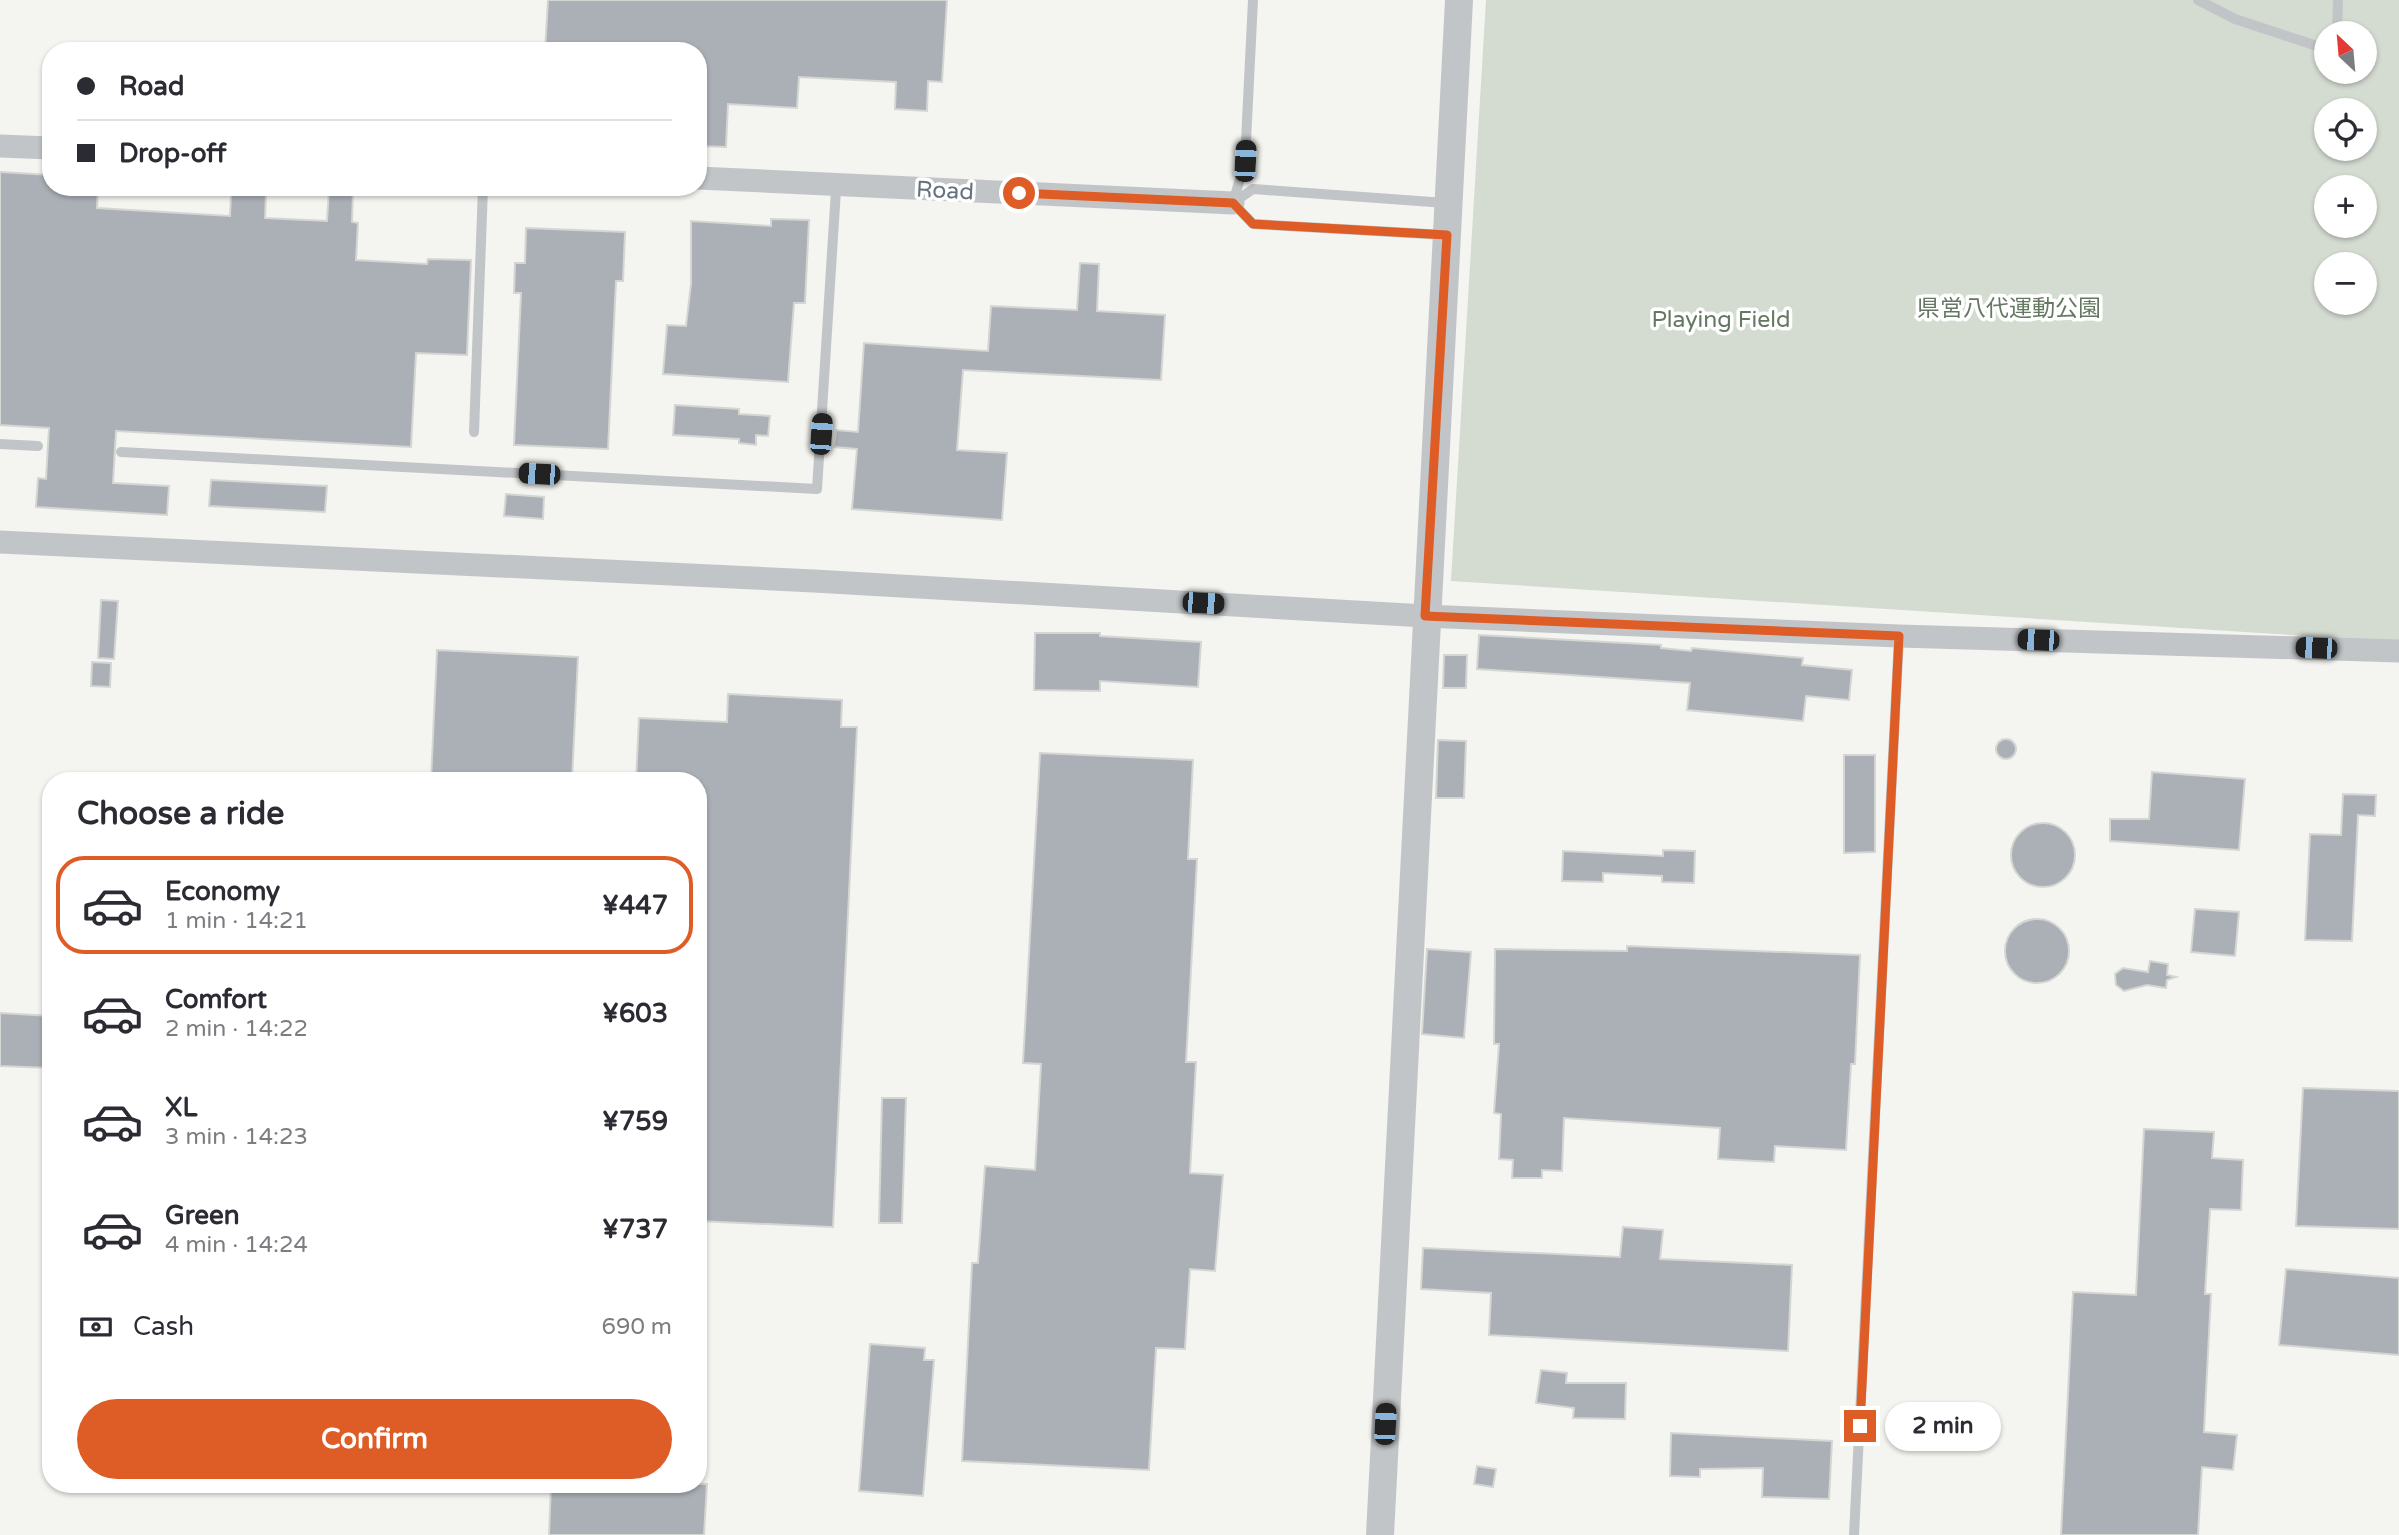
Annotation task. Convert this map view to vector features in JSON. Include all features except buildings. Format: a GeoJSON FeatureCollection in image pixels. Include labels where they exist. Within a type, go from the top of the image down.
{"type":"FeatureCollection","features":[{"type":"Feature","properties":{"kind":"street"},"geometry":{"type":"LineString","coordinates":[[1380,1535],[1425,616],[1450,203],[1459,0]]}},
{"type":"Feature","properties":{"kind":"street"},"geometry":{"type":"LineString","coordinates":[[0,147],[42,149]]}},
{"type":"Feature","properties":{"kind":"street","name":"Road"},"geometry":{"type":"LineString","coordinates":[[707,180],[1226,203]]}},
{"type":"Feature","properties":{"kind":"street"},"geometry":{"type":"LineString","coordinates":[[0,542],[828,582],[1425,616],[1899,636],[2399,651]]}},
{"type":"Feature","properties":{"kind":"lane"},"geometry":{"type":"LineString","coordinates":[[1226,203],[1245,161],[1253,0]]}},
{"type":"Feature","properties":{"kind":"lane"},"geometry":{"type":"LineString","coordinates":[[2199,0],[2235,19],[2314,45]]}},
{"type":"Feature","properties":{"kind":"lane"},"geometry":{"type":"LineString","coordinates":[[2338,21],[2339,0]]}},
{"type":"Feature","properties":{"kind":"lane"},"geometry":{"type":"LineString","coordinates":[[707,181],[836,190],[1226,203],[1253,189],[1450,203]]}},
{"type":"Feature","properties":{"kind":"lane"},"geometry":{"type":"LineString","coordinates":[[121,452],[817,489],[836,190]]}},
{"type":"Feature","properties":{"kind":"lane"},"geometry":{"type":"LineString","coordinates":[[474,432],[483,196]]}},
{"type":"Feature","properties":{"kind":"lane"},"geometry":{"type":"LineString","coordinates":[[1226,203],[1253,224],[1447,235]]}},
{"type":"Feature","properties":{"kind":"lane"},"geometry":{"type":"LineString","coordinates":[[0,444],[38,446]]}},
{"type":"Feature","properties":{"kind":"lane"},"geometry":{"type":"LineString","coordinates":[[1854,1535],[1899,636]]}},
{"type":"Feature","properties":{"kind":"green space","name":"県営八代運動公園"},"geometry":{"type":"Polygon","coordinates":[[[1486,0],[2399,0],[2399,642],[1451,581],[1486,0]]]}},
{"type":"Feature","properties":{"kind":"route"},"geometry":{"type":"LineString","coordinates":[[1019,193],[1233,203],[1253,224],[1447,235],[1425,616],[1899,636],[1860,1426]]}},
{"type":"Feature","properties":{"kind":"park label","name":"Playing Field"},"geometry":{"type":"Point","coordinates":[1721,319]}}]}
